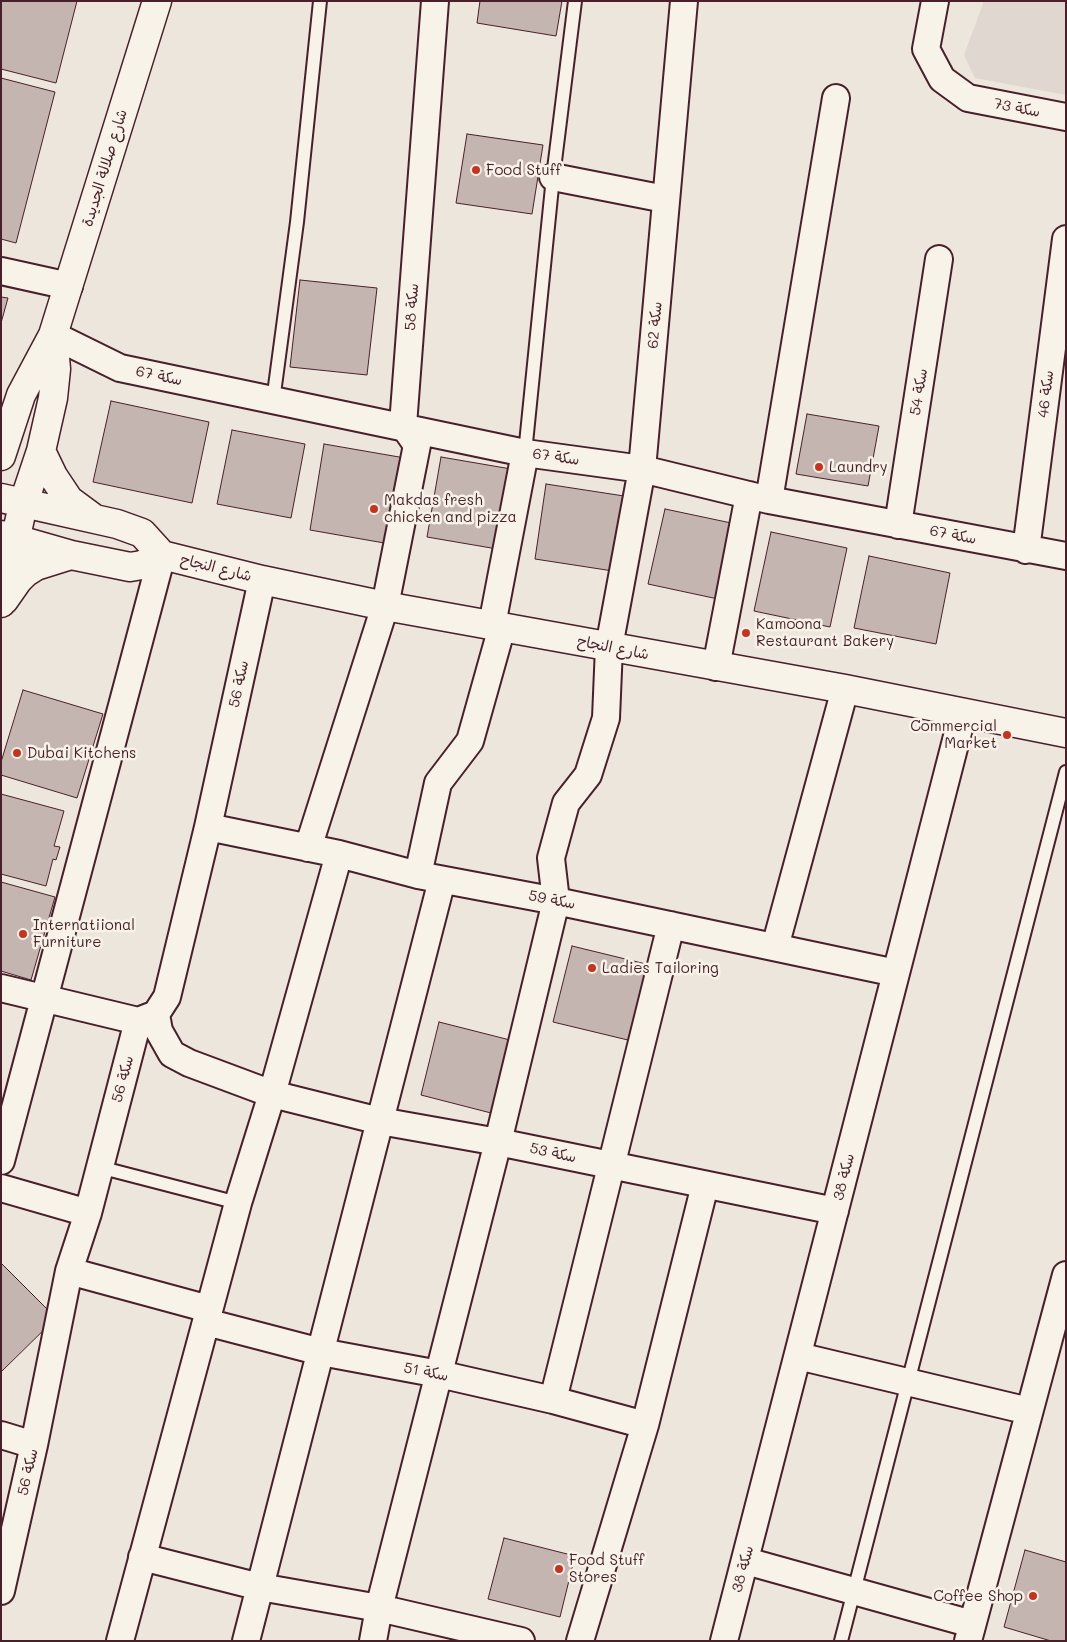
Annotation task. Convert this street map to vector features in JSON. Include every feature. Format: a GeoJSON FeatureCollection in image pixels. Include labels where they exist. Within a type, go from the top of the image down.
{"type":"FeatureCollection","features":[{"type":"Feature","properties":{"kind":"street","name":"شارع صلالة الجديدة"},"geometry":{"type":"LineString","coordinates":[[3,447],[21,395],[53,336],[157,1]]}},
{"type":"Feature","properties":{"kind":"street","name":"سكة 58"},"geometry":{"type":"LineString","coordinates":[[403,425],[435,1]]}},
{"type":"Feature","properties":{"kind":"street","name":"سكة 62"},"geometry":{"type":"LineString","coordinates":[[556,901],[551,858],[566,803],[588,775],[606,718],[609,647],[642,469],[684,1]]}},
{"type":"Feature","properties":{"kind":"street","name":"سكة 73"},"geometry":{"type":"LineString","coordinates":[[935,1],[926,49],[942,78],[968,98],[1066,117]]}},
{"type":"Feature","properties":{"kind":"street"},"geometry":{"type":"LineString","coordinates":[[716,667],[759,498],[836,98]]}},
{"type":"Feature","properties":{"kind":"street"},"geometry":{"type":"LineString","coordinates":[[553,177],[666,199]]}},
{"type":"Feature","properties":{"kind":"street","name":"سكة 46"},"geometry":{"type":"LineString","coordinates":[[1026,550],[1066,239]]}},
{"type":"Feature","properties":{"kind":"street","name":"سكة 54"},"geometry":{"type":"LineString","coordinates":[[898,525],[939,259]]}},
{"type":"Feature","properties":{"kind":"street"},"geometry":{"type":"LineString","coordinates":[[1,271],[69,286]]}},
{"type":"Feature","properties":{"kind":"street","name":"شارع صلالة الجديدة"},"geometry":{"type":"LineString","coordinates":[[1,603],[12,501],[41,451],[53,398],[56,369],[53,336]]}},
{"type":"Feature","properties":{"kind":"street","name":"سكة 67"},"geometry":{"type":"LineString","coordinates":[[53,336],[120,368],[274,401],[403,425],[525,453],[642,469],[759,498],[1026,550],[1066,556]]}},
{"type":"Feature","properties":{"kind":"street"},"geometry":{"type":"LineString","coordinates":[[308,848],[385,606],[418,445],[403,425]]}},
{"type":"Feature","properties":{"kind":"street"},"geometry":{"type":"LineString","coordinates":[[41,451],[53,476],[69,500],[96,519]]}},
{"type":"Feature","properties":{"kind":"street"},"geometry":{"type":"LineString","coordinates":[[246,1641],[380,1122],[430,878],[438,784],[470,741],[497,626],[525,453]]}},
{"type":"Feature","properties":{"kind":"street","name":"شارع النجاح"},"geometry":{"type":"LineString","coordinates":[[12,501],[96,519],[142,533],[162,555],[262,580],[385,606],[844,689],[1066,733]]}},
{"type":"Feature","properties":{"kind":"street","name":"شارع النجاح"},"geometry":{"type":"LineString","coordinates":[[9,537],[71,555],[130,567],[142,566],[162,555]]}},
{"type":"Feature","properties":{"kind":"street"},"geometry":{"type":"LineString","coordinates":[[1,603],[18,580],[36,566],[71,555]]}},
{"type":"Feature","properties":{"kind":"street"},"geometry":{"type":"LineString","coordinates":[[1,1160],[162,555]]}},
{"type":"Feature","properties":{"kind":"street","name":"سكة 56"},"geometry":{"type":"LineString","coordinates":[[1,1591],[34,1445],[69,1271],[88,1213],[99,1167],[147,1018],[167,997],[208,827],[262,580]]}},
{"type":"Feature","properties":{"kind":"street"},"geometry":{"type":"LineString","coordinates":[[775,947],[844,689]]}},
{"type":"Feature","properties":{"kind":"street","name":"سكة 38"},"geometry":{"type":"LineString","coordinates":[[724,1641],[963,713]]}},
{"type":"Feature","properties":{"kind":"street","name":"سكة 59"},"geometry":{"type":"LineString","coordinates":[[208,827],[339,854],[430,878],[556,901],[896,973]]}},
{"type":"Feature","properties":{"kind":"street"},"geometry":{"type":"LineString","coordinates":[[120,1641],[238,1203],[272,1094],[339,854]]}},
{"type":"Feature","properties":{"kind":"street"},"geometry":{"type":"LineString","coordinates":[[373,1641],[379,1608],[498,1142],[556,901]]}},
{"type":"Feature","properties":{"kind":"street"},"geometry":{"type":"LineString","coordinates":[[553,1400],[671,925]]}},
{"type":"Feature","properties":{"kind":"street"},"geometry":{"type":"LineString","coordinates":[[1,988],[45,999],[147,1018]]}},
{"type":"Feature","properties":{"kind":"street","name":"سكة 53"},"geometry":{"type":"LineString","coordinates":[[147,1018],[159,1031],[172,1054],[189,1063],[272,1094],[380,1122],[498,1142],[835,1211]]}},
{"type":"Feature","properties":{"kind":"street"},"geometry":{"type":"LineString","coordinates":[[580,1641],[645,1425],[705,1185]]}},
{"type":"Feature","properties":{"kind":"street"},"geometry":{"type":"LineString","coordinates":[[1,1188],[88,1213]]}},
{"type":"Feature","properties":{"kind":"street","name":"سكة 51"},"geometry":{"type":"LineString","coordinates":[[69,1271],[321,1352],[439,1374],[553,1400],[645,1425]]}},
{"type":"Feature","properties":{"kind":"street"},"geometry":{"type":"LineString","coordinates":[[746,1561],[854,1592],[970,1632],[1066,1275]]}},
{"type":"Feature","properties":{"kind":"street"},"geometry":{"type":"LineString","coordinates":[[798,1356],[1029,1411]]}},
{"type":"Feature","properties":{"kind":"street"},"geometry":{"type":"LineString","coordinates":[[1,1435],[34,1445]]}},
{"type":"Feature","properties":{"kind":"street"},"geometry":{"type":"LineString","coordinates":[[142,1557],[260,1587],[379,1608],[521,1641]]}},
{"type":"Feature","properties":{"kind":"lane"},"geometry":{"type":"LineString","coordinates":[[274,401],[297,222],[320,1]]}},
{"type":"Feature","properties":{"kind":"lane"},"geometry":{"type":"LineString","coordinates":[[525,453],[553,177],[575,1]]}},
{"type":"Feature","properties":{"kind":"lane"},"geometry":{"type":"LineString","coordinates":[[841,1641],[910,1382],[1066,772]]}},
{"type":"Feature","properties":{"kind":"lane"},"geometry":{"type":"LineString","coordinates":[[99,1167],[238,1203]]}},
{"type":"Feature","properties":{"kind":"shaded area"},"geometry":{"type":"Polygon","coordinates":[[[984,1],[1066,1],[1066,95],[975,78],[964,55],[984,1]]]}},
{"type":"Feature","properties":{"kind":"building"},"geometry":{"type":"Polygon","coordinates":[[[1,1],[77,1],[56,83],[1,69],[1,1]]]}},
{"type":"Feature","properties":{"kind":"building"},"geometry":{"type":"Polygon","coordinates":[[[480,1],[562,1],[556,36],[477,23],[480,1]]]}},
{"type":"Feature","properties":{"kind":"building"},"geometry":{"type":"Polygon","coordinates":[[[1,78],[55,92],[16,243],[1,239],[1,78]]]}},
{"type":"Feature","properties":{"kind":"building"},"geometry":{"type":"Polygon","coordinates":[[[467,134],[543,145],[532,214],[456,203],[467,134]]]}},
{"type":"Feature","properties":{"kind":"building"},"geometry":{"type":"Polygon","coordinates":[[[300,280],[377,288],[367,375],[290,367],[300,280]]]}},
{"type":"Feature","properties":{"kind":"building"},"geometry":{"type":"Polygon","coordinates":[[[1,297],[8,298],[1,323],[1,297]]]}},
{"type":"Feature","properties":{"kind":"building"},"geometry":{"type":"Polygon","coordinates":[[[111,401],[209,422],[192,503],[93,482],[111,401]]]}},
{"type":"Feature","properties":{"kind":"building"},"geometry":{"type":"Polygon","coordinates":[[[807,414],[879,426],[868,486],[796,474],[807,414]]]}},
{"type":"Feature","properties":{"kind":"building"},"geometry":{"type":"Polygon","coordinates":[[[232,430],[305,444],[291,518],[217,504],[232,430]]]}},
{"type":"Feature","properties":{"kind":"building"},"geometry":{"type":"Polygon","coordinates":[[[324,444],[405,458],[390,544],[310,530],[324,444]]]}},
{"type":"Feature","properties":{"kind":"building"},"geometry":{"type":"Polygon","coordinates":[[[441,457],[517,470],[503,550],[427,537],[441,457]]]}},
{"type":"Feature","properties":{"kind":"building"},"geometry":{"type":"Polygon","coordinates":[[[546,484],[624,496],[613,571],[535,559],[546,484]]]}},
{"type":"Feature","properties":{"kind":"building"},"geometry":{"type":"Polygon","coordinates":[[[665,509],[736,524],[718,599],[648,584],[665,509]]]}},
{"type":"Feature","properties":{"kind":"building"},"geometry":{"type":"Polygon","coordinates":[[[771,532],[847,548],[830,627],[754,611],[771,532]]]}},
{"type":"Feature","properties":{"kind":"building"},"geometry":{"type":"Polygon","coordinates":[[[869,556],[950,573],[936,644],[854,628],[869,556]]]}},
{"type":"Feature","properties":{"kind":"building"},"geometry":{"type":"Polygon","coordinates":[[[23,690],[103,714],[77,798],[1,775],[1,762],[23,690]]]}},
{"type":"Feature","properties":{"kind":"building"},"geometry":{"type":"Polygon","coordinates":[[[1,794],[64,811],[54,846],[60,847],[56,860],[53,859],[46,886],[1,874],[1,794]]]}},
{"type":"Feature","properties":{"kind":"building","name":"Internatiional Furniture"},"geometry":{"type":"Polygon","coordinates":[[[1,882],[55,897],[31,980],[1,971],[1,882]]]}},
{"type":"Feature","properties":{"kind":"building"},"geometry":{"type":"Polygon","coordinates":[[[572,946],[650,965],[632,1041],[553,1022],[572,946]]]}},
{"type":"Feature","properties":{"kind":"building"},"geometry":{"type":"Polygon","coordinates":[[[439,1022],[510,1040],[491,1113],[421,1095],[439,1022]]]}},
{"type":"Feature","properties":{"kind":"building"},"geometry":{"type":"Polygon","coordinates":[[[1,1263],[56,1318],[1,1372],[1,1263]]]}},
{"type":"Feature","properties":{"kind":"building"},"geometry":{"type":"Polygon","coordinates":[[[504,1538],[575,1556],[560,1617],[488,1599],[504,1538]]]}},
{"type":"Feature","properties":{"kind":"building"},"geometry":{"type":"Polygon","coordinates":[[[1025,1550],[1066,1562],[1066,1641],[1051,1641],[1004,1627],[1025,1550]]]}},
{"type":"Feature","properties":{"kind":"place","name":"Food Stuff"},"geometry":{"type":"Point","coordinates":[476,170]}},
{"type":"Feature","properties":{"kind":"place","name":"Laundry"},"geometry":{"type":"Point","coordinates":[819,467]}},
{"type":"Feature","properties":{"kind":"place","name":"Makdas fresh chicken and pizza"},"geometry":{"type":"Point","coordinates":[374,509]}},
{"type":"Feature","properties":{"kind":"place","name":"Kamoona Restaurant Bakery"},"geometry":{"type":"Point","coordinates":[746,633]}},
{"type":"Feature","properties":{"kind":"place","name":"Commercial Market"},"geometry":{"type":"Point","coordinates":[1007,735]}},
{"type":"Feature","properties":{"kind":"place","name":"Dubai Kitchens"},"geometry":{"type":"Point","coordinates":[17,753]}},
{"type":"Feature","properties":{"kind":"place","name":"Internatiional Furniture"},"geometry":{"type":"Point","coordinates":[23,934]}},
{"type":"Feature","properties":{"kind":"place","name":"Ladies Tailoring"},"geometry":{"type":"Point","coordinates":[592,968]}},
{"type":"Feature","properties":{"kind":"place","name":"Food Stuff Stores"},"geometry":{"type":"Point","coordinates":[559,1569]}},
{"type":"Feature","properties":{"kind":"place","name":"Coffee Shop"},"geometry":{"type":"Point","coordinates":[1033,1596]}}]}
